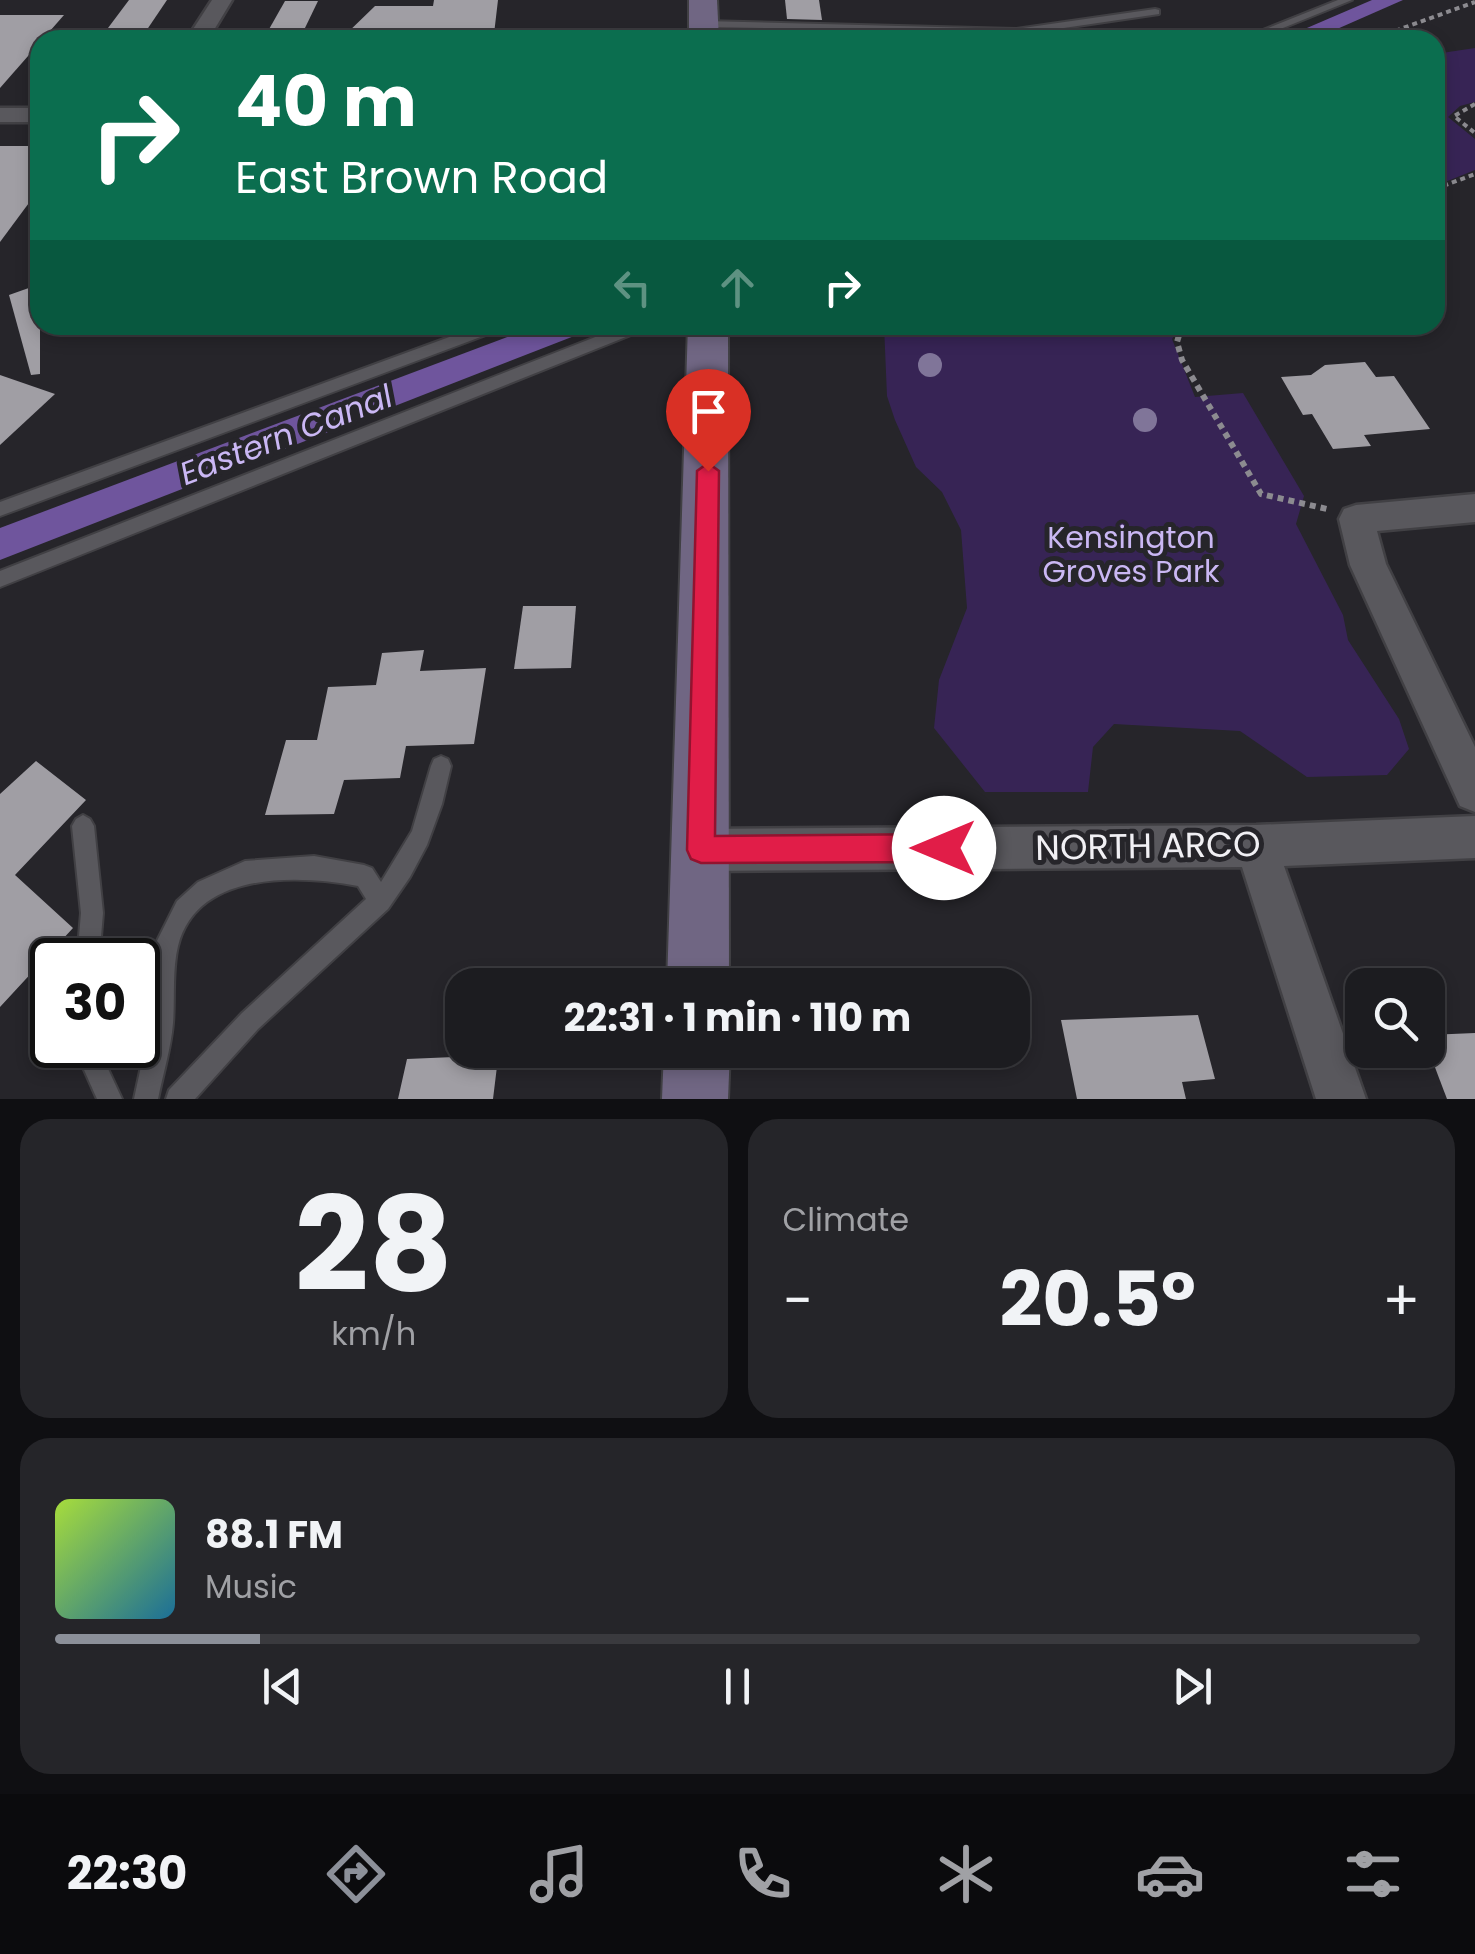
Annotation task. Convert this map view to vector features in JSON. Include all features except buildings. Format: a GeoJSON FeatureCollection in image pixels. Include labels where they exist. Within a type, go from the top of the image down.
{"type":"FeatureCollection","features":[{"type":"Feature","properties":{"kind":"main road"},"geometry":{"type":"LineString","coordinates":[[698,968],[708,335]]}},
{"type":"Feature","properties":{"kind":"main road"},"geometry":{"type":"LineString","coordinates":[[695,1099],[696,1068]]}},
{"type":"Feature","properties":{"kind":"street"},"geometry":{"type":"LineString","coordinates":[[204,30],[222,0]]}},
{"type":"Feature","properties":{"kind":"street"},"geometry":{"type":"LineString","coordinates":[[0,116],[30,115]]}},
{"type":"Feature","properties":{"kind":"street"},"geometry":{"type":"LineString","coordinates":[[1475,508],[1356,519],[1368,565],[1475,791]]}},
{"type":"Feature","properties":{"kind":"street","name":"NORTH ARCO"},"geometry":{"type":"LineString","coordinates":[[701,850],[1256,846],[1475,837]]}},
{"type":"Feature","properties":{"kind":"street"},"geometry":{"type":"LineString","coordinates":[[1256,846],[1341,1099]]}},
{"type":"Feature","properties":{"kind":"lane"},"geometry":{"type":"LineString","coordinates":[[1270,30],[1347,0]]}},
{"type":"Feature","properties":{"kind":"lane"},"geometry":{"type":"LineString","coordinates":[[1030,30],[1155,12]]}},
{"type":"Feature","properties":{"kind":"lane"},"geometry":{"type":"LineString","coordinates":[[703,22],[962,30]]}},
{"type":"Feature","properties":{"kind":"lane"},"geometry":{"type":"LineString","coordinates":[[875,30],[880,27]]}},
{"type":"Feature","properties":{"kind":"lane"},"geometry":{"type":"LineString","coordinates":[[0,509],[470,335]]}},
{"type":"Feature","properties":{"kind":"lane"},"geometry":{"type":"LineString","coordinates":[[0,579],[616,335]]}},
{"type":"Feature","properties":{"kind":"lane"},"geometry":{"type":"LineString","coordinates":[[178,1099],[250,1021],[380,900],[408,866],[429,824],[441,766]]}},
{"type":"Feature","properties":{"kind":"lane"},"geometry":{"type":"LineString","coordinates":[[83,826],[92,912],[90,938]]}},
{"type":"Feature","properties":{"kind":"lane"},"geometry":{"type":"LineString","coordinates":[[146,1099],[161,1030],[167,943],[185,909],[206,890],[245,872],[314,866],[364,876],[380,900]]}},
{"type":"Feature","properties":{"kind":"lane"},"geometry":{"type":"LineString","coordinates":[[96,1068],[110,1099]]}},
{"type":"Feature","properties":{"kind":"path"},"geometry":{"type":"LineString","coordinates":[[1398,30],[1475,2]]}},
{"type":"Feature","properties":{"kind":"path"},"geometry":{"type":"LineString","coordinates":[[1475,104],[1454,116],[1475,134]]}},
{"type":"Feature","properties":{"kind":"path"},"geometry":{"type":"LineString","coordinates":[[1445,185],[1475,174]]}},
{"type":"Feature","properties":{"kind":"path"},"geometry":{"type":"LineString","coordinates":[[1180,335],[1182,360],[1260,494],[1322,507],[1356,519]]}},
{"type":"Feature","properties":{"kind":"green space"},"geometry":{"type":"Polygon","coordinates":[[[1475,48],[1475,102],[1460,106],[1448,117],[1475,139],[1475,170],[1445,182],[1445,52],[1475,48]]]}},
{"type":"Feature","properties":{"kind":"green space","name":"Kensington Groves Park"},"geometry":{"type":"Polygon","coordinates":[[[884,335],[1175,335],[1172,339],[1195,397],[1243,393],[1304,496],[1296,524],[1343,615],[1348,640],[1399,719],[1409,749],[1387,775],[1307,777],[1240,731],[1114,724],[1093,747],[1088,792],[985,792],[934,728],[939,680],[967,608],[961,530],[942,492],[916,467],[887,396],[884,335]]]}},
{"type":"Feature","properties":{"kind":"waterway","name":"Eastern Canal"},"geometry":{"type":"LineString","coordinates":[[1316,30],[1392,0]]}},
{"type":"Feature","properties":{"kind":"waterway","name":"Eastern Canal"},"geometry":{"type":"LineString","coordinates":[[0,544],[545,335]]}},
{"type":"Feature","properties":{"kind":"route"},"geometry":{"type":"LineString","coordinates":[[708,471],[701,850],[944,848]]}}]}
